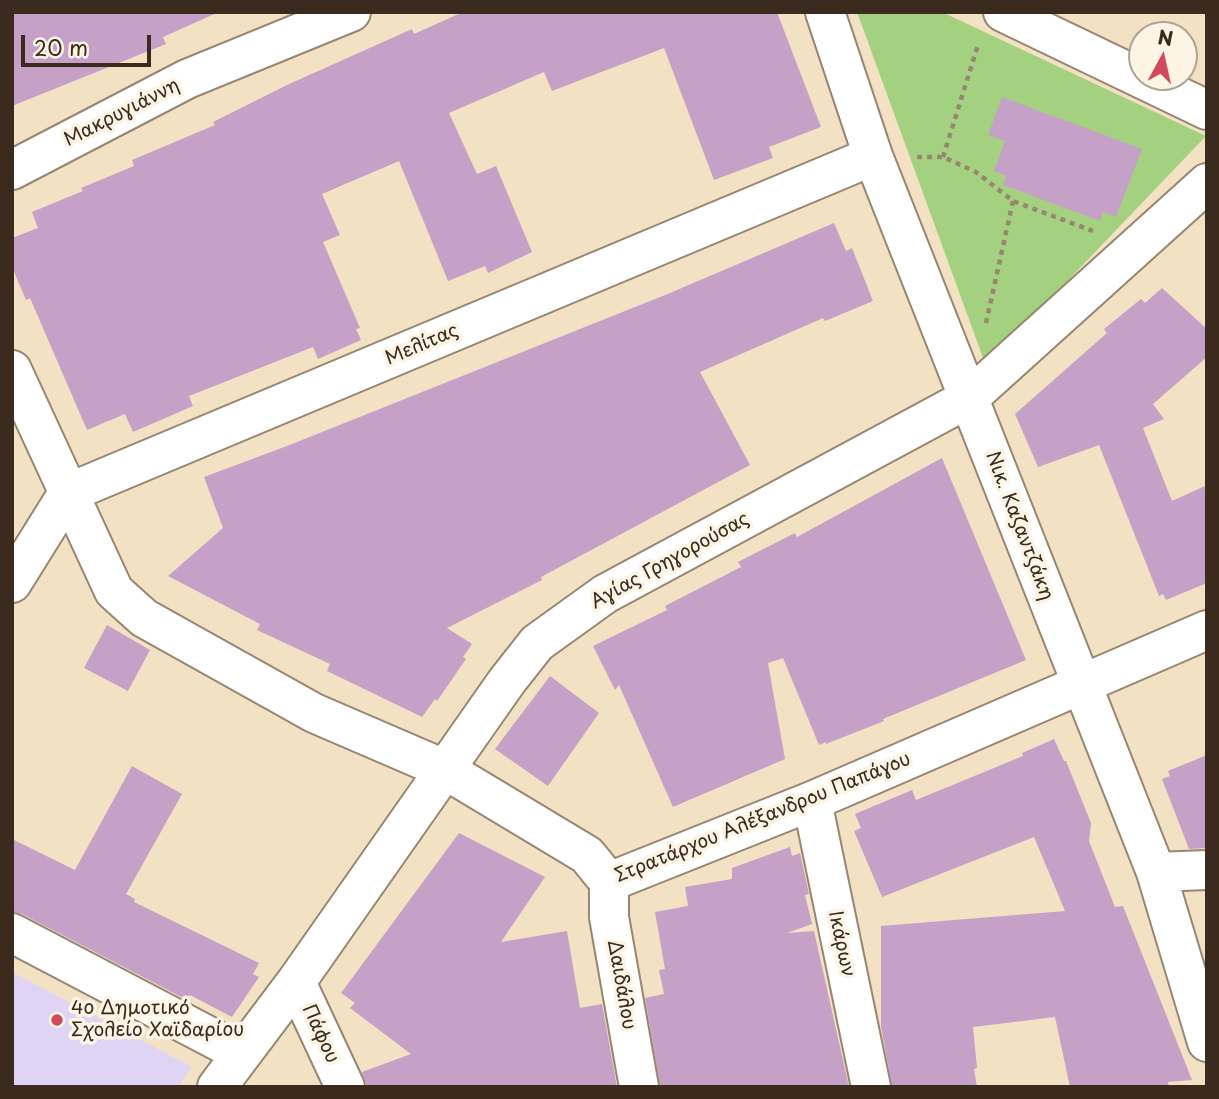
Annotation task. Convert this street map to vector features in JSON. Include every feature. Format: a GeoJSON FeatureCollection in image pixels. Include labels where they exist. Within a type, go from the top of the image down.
{"type":"FeatureCollection","features":[{"type":"Feature","properties":{"kind":"street","name":"Μακρυγιάννη"},"geometry":{"type":"LineString","coordinates":[[12,170],[187,79],[351,12]]}},
{"type":"Feature","properties":{"kind":"street","name":"Νικ. Καζαντζάκη"},"geometry":{"type":"LineString","coordinates":[[825,12],[873,156],[1156,872],[1207,1042]]}},
{"type":"Feature","properties":{"kind":"street"},"geometry":{"type":"LineString","coordinates":[[1003,12],[1207,110]]}},
{"type":"Feature","properties":{"kind":"street","name":"Μελίτας"},"geometry":{"type":"LineString","coordinates":[[68,494],[873,156]]}},
{"type":"Feature","properties":{"kind":"street","name":"Αγίας Γρηγορούσας"},"geometry":{"type":"LineString","coordinates":[[217,1087],[296,982],[444,769],[537,643],[605,594],[969,398],[1207,183]]}},
{"type":"Feature","properties":{"kind":"street","name":"Στρατάρχου Αλέξανδρου Παπάγου"},"geometry":{"type":"LineString","coordinates":[[12,370],[114,591],[144,618],[314,713],[444,769],[587,855],[609,882],[812,801],[1207,630]]}},
{"type":"Feature","properties":{"kind":"street"},"geometry":{"type":"LineString","coordinates":[[12,583],[68,494]]}},
{"type":"Feature","properties":{"kind":"street","name":"Ικάρων"},"geometry":{"type":"LineString","coordinates":[[812,801],[871,1087]]}},
{"type":"Feature","properties":{"kind":"street"},"geometry":{"type":"LineString","coordinates":[[1156,872],[1207,870]]}},
{"type":"Feature","properties":{"kind":"street","name":"Δαιδάλου"},"geometry":{"type":"LineString","coordinates":[[609,882],[609,917],[639,1087]]}},
{"type":"Feature","properties":{"kind":"street"},"geometry":{"type":"LineString","coordinates":[[12,933],[242,1053]]}},
{"type":"Feature","properties":{"kind":"street","name":"Πάφου"},"geometry":{"type":"LineString","coordinates":[[296,982],[345,1087]]}},
{"type":"Feature","properties":{"kind":"path"},"geometry":{"type":"LineString","coordinates":[[943,157],[979,42]]}},
{"type":"Feature","properties":{"kind":"path"},"geometry":{"type":"LineString","coordinates":[[873,156],[943,157],[976,172],[1013,201],[1137,247]]}},
{"type":"Feature","properties":{"kind":"path"},"geometry":{"type":"LineString","coordinates":[[984,332],[1013,201]]}},
{"type":"Feature","properties":{"kind":"shaded area","name":"4ο Δημοτικό Σχολείο Χαϊδαρίου"},"geometry":{"type":"Polygon","coordinates":[[[12,972],[192,1067],[178,1087],[12,1087],[12,972]]]}},
{"type":"Feature","properties":{"kind":"green space"},"geometry":{"type":"Polygon","coordinates":[[[857,12],[942,12],[1206,136],[986,366],[857,12]]]}},
{"type":"Feature","properties":{"kind":"building"},"geometry":{"type":"Polygon","coordinates":[[[12,12],[219,12],[163,37],[166,44],[12,106],[12,12]]]}},
{"type":"Feature","properties":{"kind":"building"},"geometry":{"type":"Polygon","coordinates":[[[463,12],[777,12],[821,127],[769,147],[773,158],[714,180],[664,48],[552,91],[544,72],[449,113],[477,174],[496,166],[532,252],[488,273],[485,266],[448,281],[399,161],[322,194],[340,235],[323,242],[360,328],[356,329],[361,340],[318,359],[313,347],[189,396],[193,406],[133,432],[125,414],[87,430],[30,298],[26,300],[12,267],[12,238],[38,228],[32,212],[134,166],[132,160],[215,125],[213,122],[287,85],[412,29],[414,34],[463,12]]]}},
{"type":"Feature","properties":{"kind":"building"},"geometry":{"type":"Polygon","coordinates":[[[1002,97],[1142,149],[1116,217],[1103,212],[1100,221],[1003,185],[1006,176],[994,171],[1005,141],[988,135],[1002,97]]]}},
{"type":"Feature","properties":{"kind":"building"},"geometry":{"type":"Polygon","coordinates":[[[834,223],[846,251],[852,248],[873,301],[825,321],[823,318],[700,372],[750,465],[541,577],[542,580],[447,628],[472,644],[463,657],[466,659],[437,701],[435,699],[422,717],[327,671],[330,664],[257,630],[260,624],[168,576],[223,528],[204,477],[670,293],[834,223]]]}},
{"type":"Feature","properties":{"kind":"building"},"geometry":{"type":"Polygon","coordinates":[[[1162,288],[1207,329],[1207,357],[1153,404],[1164,419],[1143,428],[1172,501],[1207,485],[1207,583],[1166,600],[1163,594],[1159,596],[1099,445],[1038,467],[1015,414],[1107,333],[1104,329],[1141,299],[1145,303],[1162,288]]]}},
{"type":"Feature","properties":{"kind":"building"},"geometry":{"type":"Polygon","coordinates":[[[942,458],[1026,660],[883,719],[884,721],[819,745],[783,658],[768,663],[785,759],[673,807],[619,685],[615,690],[593,646],[667,610],[665,606],[741,567],[738,562],[795,533],[797,537],[942,458]]]}},
{"type":"Feature","properties":{"kind":"building"},"geometry":{"type":"Polygon","coordinates":[[[107,625],[150,650],[128,691],[84,668],[107,625]]]}},
{"type":"Feature","properties":{"kind":"building"},"geometry":{"type":"Polygon","coordinates":[[[550,676],[599,713],[548,786],[495,749],[550,676]]]}},
{"type":"Feature","properties":{"kind":"building"},"geometry":{"type":"Polygon","coordinates":[[[1054,739],[1066,761],[1091,823],[1089,841],[1115,907],[1123,906],[1192,1080],[1168,1082],[1169,1087],[1070,1087],[1055,1017],[973,1027],[977,1087],[892,1087],[881,1027],[881,926],[1065,911],[1034,837],[882,897],[854,831],[861,828],[855,814],[912,790],[916,800],[1023,756],[1022,753],[1054,739]]]}},
{"type":"Feature","properties":{"kind":"building"},"geometry":{"type":"Polygon","coordinates":[[[1207,755],[1207,848],[1189,849],[1162,779],[1170,776],[1168,771],[1207,755]]]}},
{"type":"Feature","properties":{"kind":"building"},"geometry":{"type":"Polygon","coordinates":[[[132,766],[182,794],[126,894],[135,899],[134,902],[259,963],[253,974],[259,977],[232,1017],[190,995],[187,1000],[12,911],[12,839],[75,870],[132,766]]]}},
{"type":"Feature","properties":{"kind":"building"},"geometry":{"type":"Polygon","coordinates":[[[459,833],[545,877],[501,942],[567,931],[580,1008],[602,1004],[617,1087],[367,1087],[362,1072],[411,1054],[350,1008],[355,1003],[341,993],[459,833]]]}},
{"type":"Feature","properties":{"kind":"building"},"geometry":{"type":"Polygon","coordinates":[[[790,847],[792,856],[800,853],[812,924],[787,933],[814,931],[849,1087],[660,1087],[645,998],[664,994],[659,970],[665,969],[655,912],[688,906],[685,887],[732,879],[732,868],[790,847]]]}},
{"type":"Feature","properties":{"kind":"place","name":"4ο Δημοτικό Σχολείο Χαϊδαρίου"},"geometry":{"type":"Point","coordinates":[57,1020]}}]}
